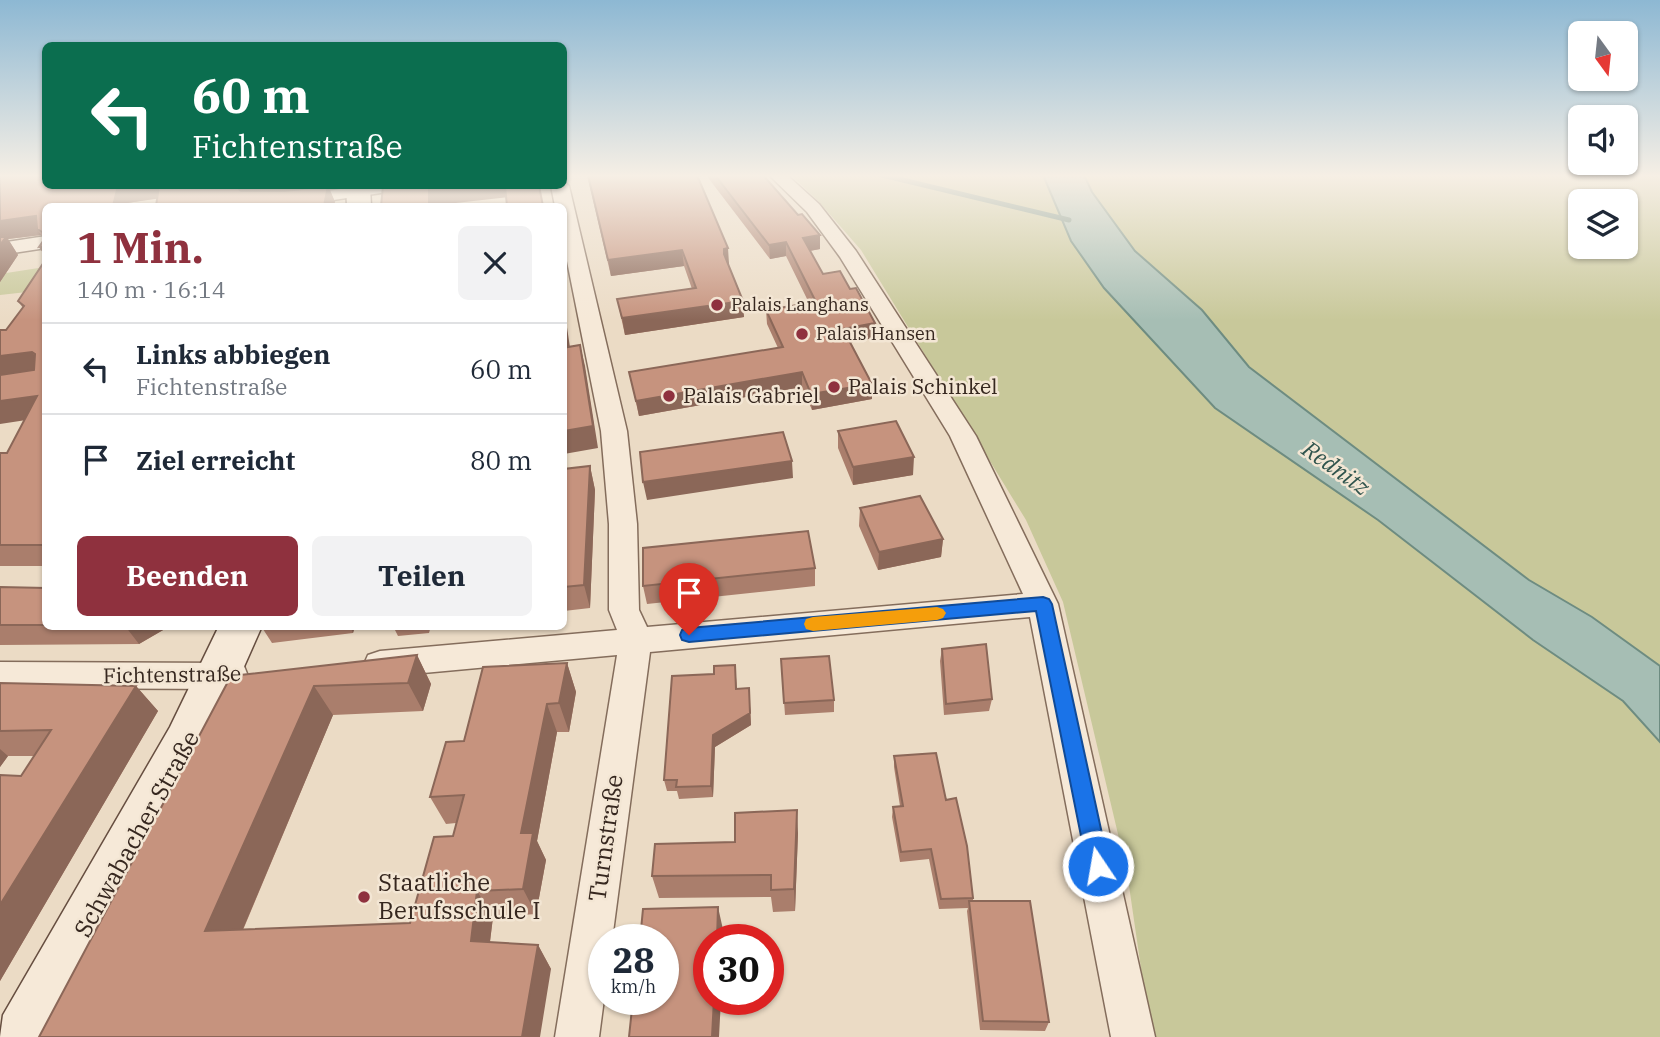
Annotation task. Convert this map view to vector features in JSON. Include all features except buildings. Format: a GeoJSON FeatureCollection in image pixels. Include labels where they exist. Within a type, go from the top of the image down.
{"type":"FeatureCollection","features":[{"type":"Feature","properties":{"kind":"main road","name":"Schwabacher Straße"},"geometry":{"type":"LineString","coordinates":[[25,1037],[187,742],[239,630]]}},
{"type":"Feature","properties":{"kind":"street"},"geometry":{"type":"LineString","coordinates":[[825,223],[849,255],[963,436],[1043,604],[1133,1037]]}},
{"type":"Feature","properties":{"kind":"street"},"geometry":{"type":"LineString","coordinates":[[567,239],[574,304],[596,346],[614,431],[623,524],[624,610],[636,639]]}},
{"type":"Feature","properties":{"kind":"street"},"geometry":{"type":"LineString","coordinates":[[0,249],[42,243]]}},
{"type":"Feature","properties":{"kind":"street"},"geometry":{"type":"LineString","coordinates":[[348,666],[1043,604]]}},
{"type":"Feature","properties":{"kind":"street","name":"Turnstraße"},"geometry":{"type":"LineString","coordinates":[[577,1037],[636,639]]}},
{"type":"Feature","properties":{"kind":"street","name":"Fichtenstraße"},"geometry":{"type":"LineString","coordinates":[[0,675],[218,677],[267,673]]}},
{"type":"Feature","properties":{"kind":"green space"},"geometry":{"type":"Polygon","coordinates":[[[838,223],[1568,223],[1568,259],[1638,259],[1638,223],[1660,223],[1660,1037],[1151,1037],[1127,872],[1063,602],[1026,520],[861,250],[838,223]]]}},
{"type":"Feature","properties":{"kind":"green space"},"geometry":{"type":"Polygon","coordinates":[[[42,267],[42,290],[0,295],[0,274],[42,267]]]}},
{"type":"Feature","properties":{"kind":"water","name":"Rednitz"},"geometry":{"type":"Polygon","coordinates":[[[1064,223],[1115,223],[1135,251],[1202,310],[1249,367],[1529,580],[1592,617],[1660,666],[1660,742],[1623,701],[1533,640],[1378,520],[1215,408],[1104,288],[1071,241],[1064,223]]]}},
{"type":"Feature","properties":{"kind":"slow traffic"},"geometry":{"type":"LineString","coordinates":[[813,624],[937,613]]}},
{"type":"Feature","properties":{"kind":"place","name":"Palais Langhans"},"geometry":{"type":"Point","coordinates":[717,305]}},
{"type":"Feature","properties":{"kind":"place","name":"Palais Hansen"},"geometry":{"type":"Point","coordinates":[802,334]}},
{"type":"Feature","properties":{"kind":"place","name":"Palais Schinkel"},"geometry":{"type":"Point","coordinates":[834,387]}},
{"type":"Feature","properties":{"kind":"place","name":"Palais Gabriel"},"geometry":{"type":"Point","coordinates":[669,396]}},
{"type":"Feature","properties":{"kind":"place","name":"Staatliche Berufsschule I"},"geometry":{"type":"Point","coordinates":[364,897]}},
{"type":"Feature","properties":{"kind":"route"},"geometry":{"type":"LineString","coordinates":[[689,635],[1043,604],[1098,866]]}}]}
